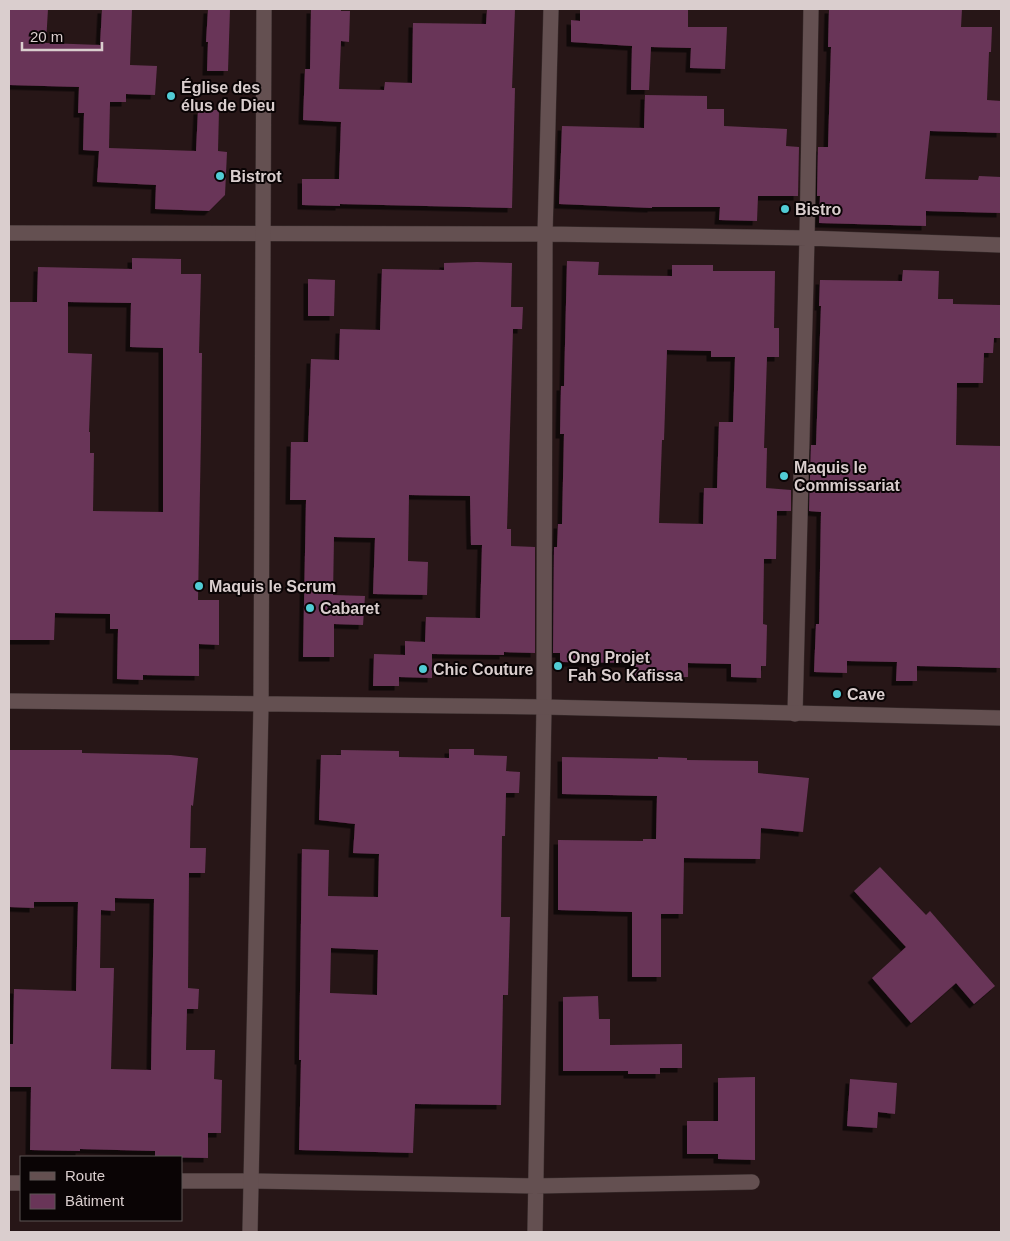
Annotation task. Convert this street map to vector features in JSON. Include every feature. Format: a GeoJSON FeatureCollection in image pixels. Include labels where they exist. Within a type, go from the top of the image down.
{"type":"FeatureCollection","features":[{"type":"Feature","properties":{"kind":"street"},"geometry":{"type":"LineString","coordinates":[[250,1232],[261,705],[264,9]]}},
{"type":"Feature","properties":{"kind":"street"},"geometry":{"type":"LineString","coordinates":[[535,1232],[544,707],[545,234],[551,9]]}},
{"type":"Feature","properties":{"kind":"street"},"geometry":{"type":"LineString","coordinates":[[795,714],[811,9]]}},
{"type":"Feature","properties":{"kind":"street"},"geometry":{"type":"LineString","coordinates":[[9,233],[545,234],[807,238],[1001,245]]}},
{"type":"Feature","properties":{"kind":"street"},"geometry":{"type":"LineString","coordinates":[[9,701],[544,707],[1001,718]]}},
{"type":"Feature","properties":{"kind":"street"},"geometry":{"type":"LineString","coordinates":[[182,1181],[535,1186],[752,1182]]}},
{"type":"Feature","properties":{"kind":"building"},"geometry":{"type":"Polygon","coordinates":[[[9,9],[48,9],[46,43],[100,45],[102,9],[132,9],[130,65],[157,66],[155,95],[126,94],[126,102],[110,102],[109,148],[196,151],[198,110],[219,110],[218,151],[227,152],[225,195],[209,211],[155,209],[156,185],[97,182],[99,151],[83,150],[84,113],[78,113],[79,87],[9,85],[9,9]]]}},
{"type":"Feature","properties":{"kind":"building"},"geometry":{"type":"Polygon","coordinates":[[[208,9],[230,9],[228,71],[207,71],[208,9]]]}},
{"type":"Feature","properties":{"kind":"building"},"geometry":{"type":"Polygon","coordinates":[[[311,9],[341,9],[341,11],[350,11],[349,42],[341,41],[339,89],[384,90],[385,82],[412,83],[413,23],[486,24],[487,9],[515,9],[512,88],[515,88],[512,208],[340,204],[340,206],[302,205],[302,179],[339,179],[341,122],[303,120],[305,69],[310,69],[311,9]]]}},
{"type":"Feature","properties":{"kind":"building"},"geometry":{"type":"Polygon","coordinates":[[[580,9],[688,9],[688,27],[727,27],[725,69],[690,68],[691,48],[651,47],[649,90],[631,90],[632,46],[571,42],[571,20],[580,21],[580,9]]]}},
{"type":"Feature","properties":{"kind":"building"},"geometry":{"type":"Polygon","coordinates":[[[829,9],[962,9],[961,27],[992,27],[987,100],[1001,101],[1001,133],[930,131],[925,179],[978,180],[979,176],[1001,177],[1001,213],[926,211],[926,226],[819,223],[820,196],[817,196],[818,147],[828,147],[831,47],[828,47],[829,9]]]}},
{"type":"Feature","properties":{"kind":"building"},"geometry":{"type":"Polygon","coordinates":[[[645,95],[707,96],[707,109],[724,109],[724,126],[787,129],[786,146],[799,147],[798,196],[758,196],[757,221],[719,220],[720,207],[652,208],[559,204],[562,126],[644,128],[645,95]]]}},
{"type":"Feature","properties":{"kind":"building"},"geometry":{"type":"Polygon","coordinates":[[[132,258],[181,259],[181,274],[201,274],[199,353],[202,353],[198,600],[219,600],[219,645],[199,644],[199,676],[143,675],[143,680],[117,679],[118,629],[110,629],[110,614],[55,613],[54,640],[9,640],[9,302],[37,302],[38,267],[132,269],[132,258]],[[68,302],[68,353],[92,354],[89,432],[90,453],[94,453],[93,511],[163,512],[163,348],[130,347],[131,303],[68,302]]]}},
{"type":"Feature","properties":{"kind":"building"},"geometry":{"type":"Polygon","coordinates":[[[567,261],[599,262],[598,275],[672,276],[672,265],[713,265],[713,271],[775,271],[774,328],[779,328],[779,357],[767,357],[764,448],[767,448],[766,488],[791,490],[791,511],[777,511],[776,559],[764,559],[763,624],[767,625],[766,666],[761,666],[761,678],[731,677],[731,664],[688,663],[688,677],[633,678],[633,663],[560,662],[560,653],[553,653],[554,547],[557,547],[558,524],[562,524],[564,434],[560,434],[561,386],[564,386],[567,261]],[[667,350],[659,523],[703,524],[704,488],[717,488],[719,422],[733,422],[735,357],[711,357],[711,351],[667,350]]]}},
{"type":"Feature","properties":{"kind":"building"},"geometry":{"type":"Polygon","coordinates":[[[444,263],[512,263],[511,307],[523,307],[522,329],[513,329],[507,529],[511,529],[511,546],[535,547],[535,653],[504,652],[504,655],[432,654],[432,678],[399,677],[399,686],[373,686],[374,654],[405,655],[405,641],[425,642],[426,617],[480,618],[482,545],[471,545],[470,496],[409,495],[408,561],[428,562],[427,595],[373,594],[375,538],[334,537],[333,595],[365,596],[363,625],[334,624],[334,657],[303,657],[306,500],[290,500],[291,442],[308,442],[311,359],[339,360],[340,329],[380,330],[382,269],[444,270],[444,263]]]}},
{"type":"Feature","properties":{"kind":"building"},"geometry":{"type":"Polygon","coordinates":[[[903,270],[939,271],[938,299],[953,299],[953,304],[1001,305],[1001,338],[994,338],[993,353],[984,353],[983,383],[957,383],[956,445],[1001,446],[1001,668],[917,666],[917,681],[896,681],[897,662],[847,661],[847,673],[814,672],[816,624],[819,624],[821,512],[809,511],[811,445],[816,445],[821,306],[819,306],[820,280],[902,281],[903,270]]]}},
{"type":"Feature","properties":{"kind":"building"},"geometry":{"type":"Polygon","coordinates":[[[308,279],[335,280],[334,316],[308,316],[308,279]]]}},
{"type":"Feature","properties":{"kind":"building"},"geometry":{"type":"Polygon","coordinates":[[[449,749],[474,749],[474,755],[507,756],[506,771],[520,772],[519,793],[506,793],[505,836],[502,836],[501,917],[510,917],[508,995],[503,995],[501,1105],[415,1104],[413,1153],[299,1150],[302,849],[329,850],[328,896],[378,897],[379,854],[353,853],[355,824],[319,820],[321,755],[341,755],[341,750],[399,751],[399,757],[449,758],[449,749]],[[331,948],[330,993],[377,995],[378,950],[331,948]]]}},
{"type":"Feature","properties":{"kind":"building"},"geometry":{"type":"Polygon","coordinates":[[[9,750],[82,750],[82,753],[171,755],[198,758],[193,806],[191,805],[190,848],[206,848],[205,873],[189,873],[188,988],[199,989],[198,1009],[187,1009],[186,1050],[215,1050],[214,1079],[222,1080],[221,1133],[208,1133],[208,1158],[155,1156],[155,1151],[30,1150],[31,1087],[9,1087],[9,1044],[13,1044],[14,989],[76,991],[78,902],[34,902],[34,908],[9,907],[9,750]],[[115,898],[115,911],[101,910],[100,968],[114,968],[111,1069],[151,1070],[154,899],[115,898]]]}},
{"type":"Feature","properties":{"kind":"building"},"geometry":{"type":"Polygon","coordinates":[[[562,757],[658,759],[658,757],[687,758],[687,760],[758,761],[758,773],[809,778],[803,832],[761,828],[760,859],[684,858],[683,914],[661,914],[661,977],[632,977],[632,912],[558,910],[558,840],[643,841],[643,839],[656,839],[657,796],[562,794],[562,757]]]}},
{"type":"Feature","properties":{"kind":"building"},"geometry":{"type":"Polygon","coordinates":[[[880,867],[926,915],[930,911],[995,986],[974,1004],[956,983],[911,1023],[872,978],[906,947],[854,891],[880,867]]]}},
{"type":"Feature","properties":{"kind":"building"},"geometry":{"type":"Polygon","coordinates":[[[598,996],[599,1019],[610,1019],[610,1045],[682,1044],[682,1068],[660,1068],[660,1074],[628,1074],[628,1071],[563,1071],[563,997],[598,996]]]}},
{"type":"Feature","properties":{"kind":"building"},"geometry":{"type":"Polygon","coordinates":[[[755,1077],[755,1160],[718,1159],[718,1154],[687,1154],[687,1121],[718,1121],[718,1078],[755,1077]]]}},
{"type":"Feature","properties":{"kind":"building"},"geometry":{"type":"Polygon","coordinates":[[[850,1079],[897,1083],[895,1114],[878,1112],[877,1128],[847,1126],[850,1079]]]}},
{"type":"Feature","properties":{"kind":"place","name":"Église des élus de Dieu"},"geometry":{"type":"Point","coordinates":[171,96]}},
{"type":"Feature","properties":{"kind":"place","name":"Bistrot"},"geometry":{"type":"Point","coordinates":[220,176]}},
{"type":"Feature","properties":{"kind":"place","name":"Bistro"},"geometry":{"type":"Point","coordinates":[785,209]}},
{"type":"Feature","properties":{"kind":"place","name":"Maquis le Commissariat"},"geometry":{"type":"Point","coordinates":[784,476]}},
{"type":"Feature","properties":{"kind":"place","name":"Maquis le Scrum"},"geometry":{"type":"Point","coordinates":[199,586]}},
{"type":"Feature","properties":{"kind":"place","name":"Cabaret"},"geometry":{"type":"Point","coordinates":[310,608]}},
{"type":"Feature","properties":{"kind":"place","name":"Ong Projet Fah So Kafissa"},"geometry":{"type":"Point","coordinates":[558,666]}},
{"type":"Feature","properties":{"kind":"place","name":"Chic Couture"},"geometry":{"type":"Point","coordinates":[423,669]}},
{"type":"Feature","properties":{"kind":"place","name":"Cave"},"geometry":{"type":"Point","coordinates":[837,694]}}]}
